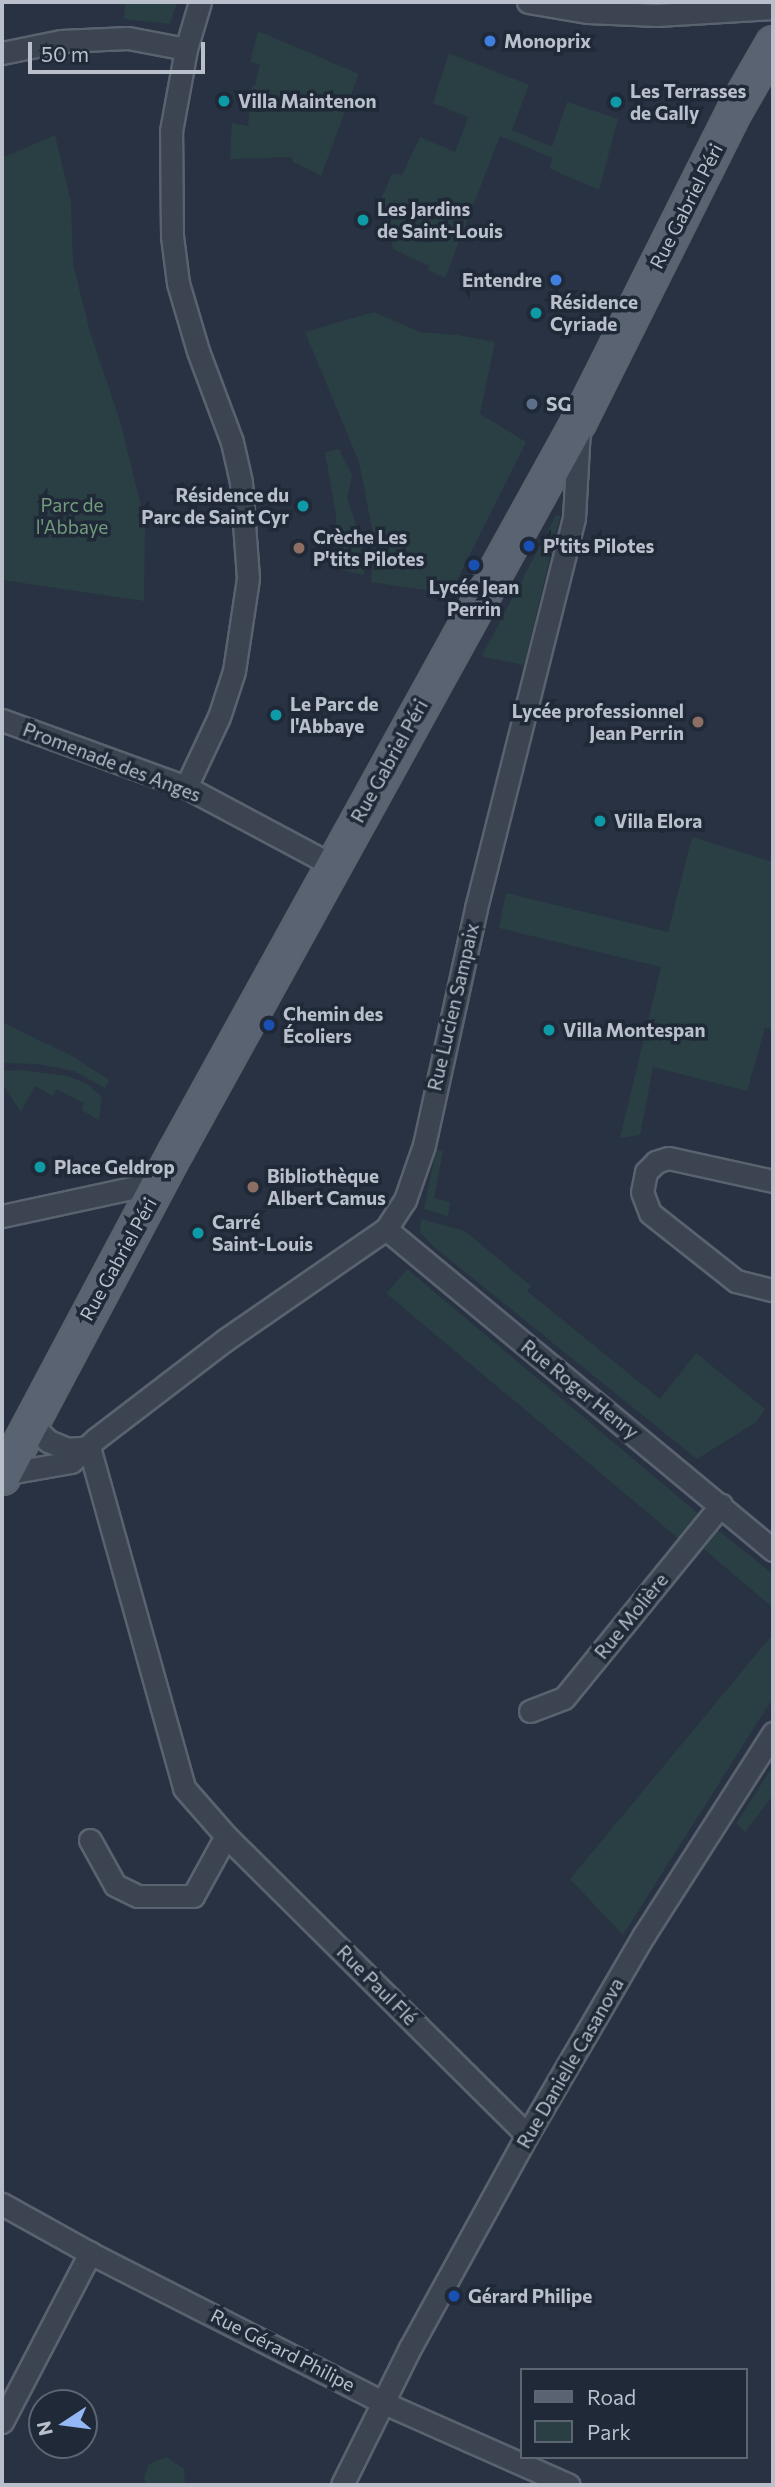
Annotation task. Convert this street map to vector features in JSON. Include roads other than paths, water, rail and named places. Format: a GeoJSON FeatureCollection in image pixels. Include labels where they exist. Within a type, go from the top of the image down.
{"type":"FeatureCollection","features":[{"type":"Feature","properties":{"kind":"main road","name":"Rue Gabriel Péri"},"geometry":{"type":"LineString","coordinates":[[3,1475],[332,865],[579,420],[735,109],[773,43]]}},
{"type":"Feature","properties":{"kind":"street"},"geometry":{"type":"LineString","coordinates":[[186,787],[219,717],[234,671],[243,624],[247,578],[241,482],[232,442],[194,340],[178,283],[172,236],[171,131],[186,49],[200,2]]}},
{"type":"Feature","properties":{"kind":"street"},"geometry":{"type":"LineString","coordinates":[[528,2],[588,12],[657,15],[701,7],[773,8]]}},
{"type":"Feature","properties":{"kind":"street"},"geometry":{"type":"LineString","coordinates":[[2,53],[61,41],[128,38],[186,49]]}},
{"type":"Feature","properties":{"kind":"street","name":"Rue Lucien Sampaix"},"geometry":{"type":"LineString","coordinates":[[3,1475],[71,1462],[225,1340],[386,1229],[405,1200],[424,1144],[476,908],[504,805],[576,508],[579,420]]}},
{"type":"Feature","properties":{"kind":"street","name":"Promenade des Anges"},"geometry":{"type":"LineString","coordinates":[[2,720],[186,787],[332,865]]}},
{"type":"Feature","properties":{"kind":"street"},"geometry":{"type":"LineString","coordinates":[[773,1181],[668,1158],[656,1162],[646,1172],[642,1192],[650,1213],[736,1281],[773,1290]]}},
{"type":"Feature","properties":{"kind":"street"},"geometry":{"type":"LineString","coordinates":[[4,1219],[141,1186],[157,1187]]}},
{"type":"Feature","properties":{"kind":"street","name":"Rue Roger Henry"},"geometry":{"type":"LineString","coordinates":[[386,1229],[773,1550]]}},
{"type":"Feature","properties":{"kind":"street"},"geometry":{"type":"LineString","coordinates":[[35,1413],[36,1429],[48,1441],[68,1449],[89,1447]]}},
{"type":"Feature","properties":{"kind":"street","name":"Rue Paul Flé"},"geometry":{"type":"LineString","coordinates":[[89,1447],[184,1788],[226,1836],[527,2135]]}},
{"type":"Feature","properties":{"kind":"street","name":"Rue Molière"},"geometry":{"type":"LineString","coordinates":[[530,1711],[564,1698],[721,1505]]}},
{"type":"Feature","properties":{"kind":"street","name":"Rue Danielle Casanova"},"geometry":{"type":"LineString","coordinates":[[342,2485],[410,2348],[527,2135],[643,1936],[773,1733]]}},
{"type":"Feature","properties":{"kind":"street"},"geometry":{"type":"LineString","coordinates":[[90,1840],[115,1885],[138,1896],[193,1896],[226,1836]]}},
{"type":"Feature","properties":{"kind":"street","name":"Rue Gérard Philipe"},"geometry":{"type":"LineString","coordinates":[[2,2204],[90,2253],[384,2403],[569,2485]]}},
{"type":"Feature","properties":{"kind":"street"},"geometry":{"type":"LineString","coordinates":[[2,2422],[90,2253]]}},
{"type":"Feature","properties":{"kind":"place","name":"Monoprix"},"geometry":{"type":"Point","coordinates":[490,41]}},
{"type":"Feature","properties":{"kind":"place","name":"Villa Maintenon"},"geometry":{"type":"Point","coordinates":[224,101]}},
{"type":"Feature","properties":{"kind":"place","name":"Les Terrasses de Gally"},"geometry":{"type":"Point","coordinates":[616,102]}},
{"type":"Feature","properties":{"kind":"place","name":"Les Jardins de Saint-Louis"},"geometry":{"type":"Point","coordinates":[363,220]}},
{"type":"Feature","properties":{"kind":"place","name":"Entendre"},"geometry":{"type":"Point","coordinates":[556,280]}},
{"type":"Feature","properties":{"kind":"place","name":"Résidence Cyriade"},"geometry":{"type":"Point","coordinates":[536,313]}},
{"type":"Feature","properties":{"kind":"place","name":"SG"},"geometry":{"type":"Point","coordinates":[532,404]}},
{"type":"Feature","properties":{"kind":"place","name":"Résidence du Parc de Saint Cyr"},"geometry":{"type":"Point","coordinates":[303,506]}},
{"type":"Feature","properties":{"kind":"place","name":"P'tits Pilotes"},"geometry":{"type":"Point","coordinates":[529,546]}},
{"type":"Feature","properties":{"kind":"place","name":"Crèche Les P'tits Pilotes"},"geometry":{"type":"Point","coordinates":[299,548]}},
{"type":"Feature","properties":{"kind":"place","name":"Lycée Jean Perrin"},"geometry":{"type":"Point","coordinates":[474,565]}},
{"type":"Feature","properties":{"kind":"place","name":"Le Parc de l'Abbaye"},"geometry":{"type":"Point","coordinates":[276,715]}},
{"type":"Feature","properties":{"kind":"place","name":"Lycée professionnel Jean Perrin"},"geometry":{"type":"Point","coordinates":[698,722]}},
{"type":"Feature","properties":{"kind":"place","name":"Villa Elora"},"geometry":{"type":"Point","coordinates":[600,821]}},
{"type":"Feature","properties":{"kind":"place","name":"Chemin des Écoliers"},"geometry":{"type":"Point","coordinates":[269,1025]}},
{"type":"Feature","properties":{"kind":"place","name":"Villa Montespan"},"geometry":{"type":"Point","coordinates":[549,1030]}},
{"type":"Feature","properties":{"kind":"place","name":"Place Geldrop"},"geometry":{"type":"Point","coordinates":[40,1167]}},
{"type":"Feature","properties":{"kind":"place","name":"Bibliothèque Albert Camus"},"geometry":{"type":"Point","coordinates":[253,1187]}},
{"type":"Feature","properties":{"kind":"place","name":"Carré Saint-Louis"},"geometry":{"type":"Point","coordinates":[198,1233]}},
{"type":"Feature","properties":{"kind":"place","name":"Gérard Philipe"},"geometry":{"type":"Point","coordinates":[454,2296]}},
{"type":"Feature","properties":{"kind":"park label","name":"Parc de l'Abbaye"},"geometry":{"type":"Point","coordinates":[72,516]}}]}
